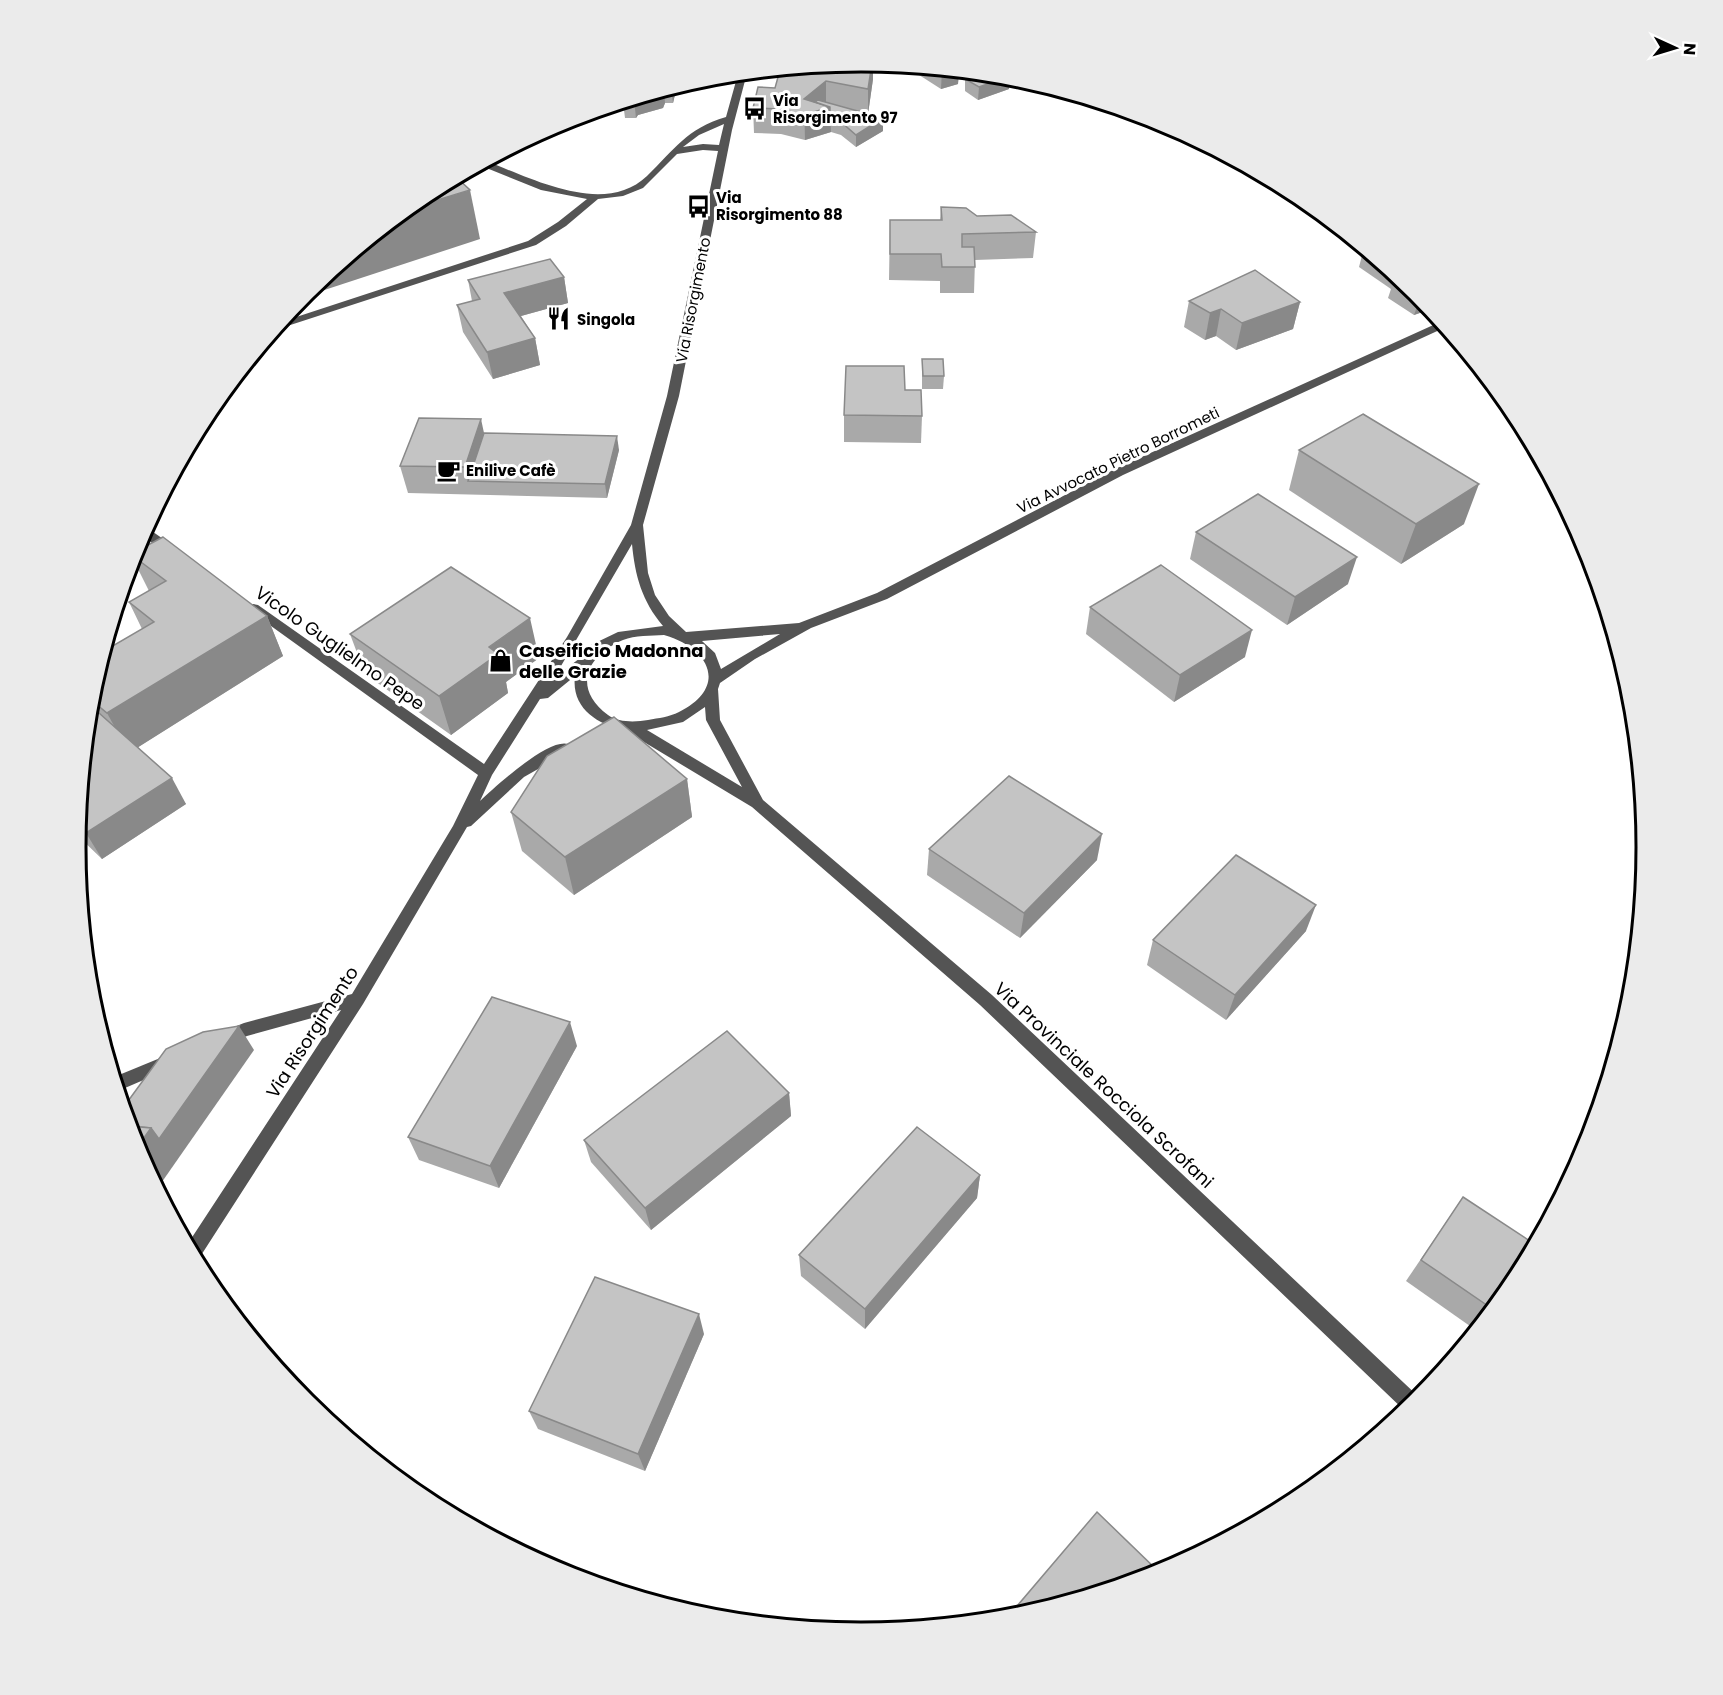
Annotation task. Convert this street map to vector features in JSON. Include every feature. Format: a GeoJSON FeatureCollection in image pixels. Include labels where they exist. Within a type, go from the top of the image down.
{"type":"FeatureCollection","features":[{"type":"Feature","properties":{"kind":"street","name":"Via Risorgimento"},"geometry":{"type":"LineString","coordinates":[[637,525],[673,396],[730,118],[740,82]]}},
{"type":"Feature","properties":{"kind":"street"},"geometry":{"type":"LineString","coordinates":[[491,167],[553,192],[570,197],[594,198],[640,188],[684,140],[706,125],[730,118]]}},
{"type":"Feature","properties":{"kind":"street"},"geometry":{"type":"LineString","coordinates":[[672,152],[703,147],[724,148]]}},
{"type":"Feature","properties":{"kind":"street"},"geometry":{"type":"LineString","coordinates":[[291,322],[532,243],[562,224],[594,198]]}},
{"type":"Feature","properties":{"kind":"street","name":"Via Avvocato Pietro Borrometi"},"geometry":{"type":"LineString","coordinates":[[806,626],[882,596],[1119,472],[1437,327]]}},
{"type":"Feature","properties":{"kind":"street"},"geometry":{"type":"LineString","coordinates":[[637,525],[642,580],[653,607],[682,635],[730,635],[806,626]]}},
{"type":"Feature","properties":{"kind":"street"},"geometry":{"type":"LineString","coordinates":[[459,828],[486,772],[527,712],[572,639],[637,525]]}},
{"type":"Feature","properties":{"kind":"street"},"geometry":{"type":"LineString","coordinates":[[152,536],[183,559]]}},
{"type":"Feature","properties":{"kind":"street","name":"Vicolo Guglielmo Pepe"},"geometry":{"type":"LineString","coordinates":[[241,600],[486,772]]}},
{"type":"Feature","properties":{"kind":"street"},"geometry":{"type":"LineString","coordinates":[[598,731],[622,725],[645,727],[680,718],[694,710],[713,684],[750,656],[806,626]]}},
{"type":"Feature","properties":{"kind":"street"},"geometry":{"type":"LineString","coordinates":[[527,712],[606,642],[634,632],[664,630],[682,635],[697,643],[711,659],[713,720],[757,803]]}},
{"type":"Feature","properties":{"kind":"street"},"geometry":{"type":"LineString","coordinates":[[572,639],[580,667],[580,697],[594,713],[622,725],[757,803]]}},
{"type":"Feature","properties":{"kind":"street"},"geometry":{"type":"LineString","coordinates":[[459,828],[519,773],[580,738]]}},
{"type":"Feature","properties":{"kind":"street","name":"Via Provinciale Rocciola Scrofani"},"geometry":{"type":"LineString","coordinates":[[757,803],[986,1000],[1407,1399]]}},
{"type":"Feature","properties":{"kind":"street","name":"Via Risorgimento"},"geometry":{"type":"LineString","coordinates":[[197,1246],[357,999],[459,828]]}},
{"type":"Feature","properties":{"kind":"street"},"geometry":{"type":"LineString","coordinates":[[212,1044],[244,1030],[357,999]]}},
{"type":"Feature","properties":{"kind":"street"},"geometry":{"type":"LineString","coordinates":[[122,1081],[191,1053]]}},
{"type":"Feature","properties":{"kind":"building"},"geometry":{"type":"Polygon","coordinates":[[[871,72],[868,89],[826,81],[804,99],[830,107],[804,115],[780,109],[753,108],[758,87],[775,88],[778,77],[871,72]]]}},
{"type":"Feature","properties":{"kind":"building"},"geometry":{"type":"Polygon","coordinates":[[[966,79],[990,83],[979,87],[966,79]]]}},
{"type":"Feature","properties":{"kind":"building"},"geometry":{"type":"Polygon","coordinates":[[[818,100],[883,118],[856,135],[841,122],[830,119],[830,107],[815,102],[818,100]]]}},
{"type":"Feature","properties":{"kind":"building"},"geometry":{"type":"Polygon","coordinates":[[[463,183],[470,190],[434,201],[463,183]]]}},
{"type":"Feature","properties":{"kind":"building"},"geometry":{"type":"Polygon","coordinates":[[[941,207],[966,208],[977,216],[1011,215],[1036,232],[962,234],[962,247],[974,247],[975,267],[942,267],[941,254],[890,254],[890,220],[942,220],[941,207]]]}},
{"type":"Feature","properties":{"kind":"building"},"geometry":{"type":"Polygon","coordinates":[[[550,259],[564,277],[504,293],[535,338],[487,352],[457,305],[480,299],[468,280],[550,259]]]}},
{"type":"Feature","properties":{"kind":"building"},"geometry":{"type":"Polygon","coordinates":[[[1255,270],[1300,302],[1242,323],[1221,309],[1210,313],[1189,301],[1255,270]]]}},
{"type":"Feature","properties":{"kind":"building"},"geometry":{"type":"Polygon","coordinates":[[[922,359],[943,359],[944,376],[923,376],[922,359]]]}},
{"type":"Feature","properties":{"kind":"building"},"geometry":{"type":"Polygon","coordinates":[[[846,366],[904,366],[905,390],[921,390],[922,416],[844,415],[846,366]]]}},
{"type":"Feature","properties":{"kind":"building"},"geometry":{"type":"Polygon","coordinates":[[[1363,414],[1479,484],[1416,524],[1299,450],[1363,414]]]}},
{"type":"Feature","properties":{"kind":"building"},"geometry":{"type":"Polygon","coordinates":[[[419,418],[481,419],[465,467],[400,466],[419,418]]]}},
{"type":"Feature","properties":{"kind":"building"},"geometry":{"type":"Polygon","coordinates":[[[484,433],[617,436],[605,484],[468,481],[484,433]]]}},
{"type":"Feature","properties":{"kind":"building"},"geometry":{"type":"Polygon","coordinates":[[[1258,494],[1357,557],[1295,597],[1196,532],[1258,494]]]}},
{"type":"Feature","properties":{"kind":"building"},"geometry":{"type":"Polygon","coordinates":[[[163,537],[267,616],[107,713],[99,707],[112,646],[154,622],[129,602],[166,581],[141,562],[148,545],[163,537]]]}},
{"type":"Feature","properties":{"kind":"building"},"geometry":{"type":"Polygon","coordinates":[[[1161,565],[1252,630],[1180,675],[1090,607],[1161,565]]]}},
{"type":"Feature","properties":{"kind":"building"},"geometry":{"type":"Polygon","coordinates":[[[451,567],[530,618],[489,647],[498,654],[439,696],[350,634],[451,567]]]}},
{"type":"Feature","properties":{"kind":"building"},"geometry":{"type":"Polygon","coordinates":[[[98,712],[172,778],[87,833],[88,797],[98,712]]]}},
{"type":"Feature","properties":{"kind":"building"},"geometry":{"type":"Polygon","coordinates":[[[614,717],[687,779],[565,857],[511,812],[547,756],[614,717]]]}},
{"type":"Feature","properties":{"kind":"building"},"geometry":{"type":"Polygon","coordinates":[[[1009,776],[1102,834],[1024,913],[929,849],[1009,776]]]}},
{"type":"Feature","properties":{"kind":"building"},"geometry":{"type":"Polygon","coordinates":[[[1236,855],[1316,905],[1235,995],[1153,940],[1236,855]]]}},
{"type":"Feature","properties":{"kind":"building"},"geometry":{"type":"Polygon","coordinates":[[[492,997],[570,1022],[490,1166],[408,1137],[492,997]]]}},
{"type":"Feature","properties":{"kind":"building"},"geometry":{"type":"Polygon","coordinates":[[[239,1026],[159,1139],[151,1128],[138,1127],[128,1101],[166,1049],[203,1032],[239,1026]]]}},
{"type":"Feature","properties":{"kind":"building"},"geometry":{"type":"Polygon","coordinates":[[[727,1031],[789,1093],[645,1208],[584,1140],[727,1031]]]}},
{"type":"Feature","properties":{"kind":"building"},"geometry":{"type":"Polygon","coordinates":[[[138,1127],[151,1128],[143,1139],[138,1127]]]}},
{"type":"Feature","properties":{"kind":"building"},"geometry":{"type":"Polygon","coordinates":[[[917,1127],[980,1175],[865,1309],[799,1255],[917,1127]]]}},
{"type":"Feature","properties":{"kind":"building"},"geometry":{"type":"Polygon","coordinates":[[[1463,1197],[1529,1241],[1487,1305],[1421,1260],[1463,1197]]]}},
{"type":"Feature","properties":{"kind":"building"},"geometry":{"type":"Polygon","coordinates":[[[595,1277],[699,1314],[638,1454],[529,1411],[595,1277]]]}},
{"type":"Feature","properties":{"kind":"building"},"geometry":{"type":"Polygon","coordinates":[[[1097,1512],[1153,1566],[1062,1597],[1016,1607],[1097,1512]]]}},
{"type":"Feature","properties":{"kind":"place","name":"Via Risorgimento 97"},"geometry":{"type":"Point","coordinates":[755,109]}},
{"type":"Feature","properties":{"kind":"place","name":"Via Risorgimento 88"},"geometry":{"type":"Point","coordinates":[698,206]}},
{"type":"Feature","properties":{"kind":"place","name":"Singola"},"geometry":{"type":"Point","coordinates":[559,319]}},
{"type":"Feature","properties":{"kind":"place","name":"Enilive Cafè"},"geometry":{"type":"Point","coordinates":[448,470]}},
{"type":"Feature","properties":{"kind":"place","name":"Caseificio Madonna delle Grazie"},"geometry":{"type":"Point","coordinates":[501,660]}}]}
